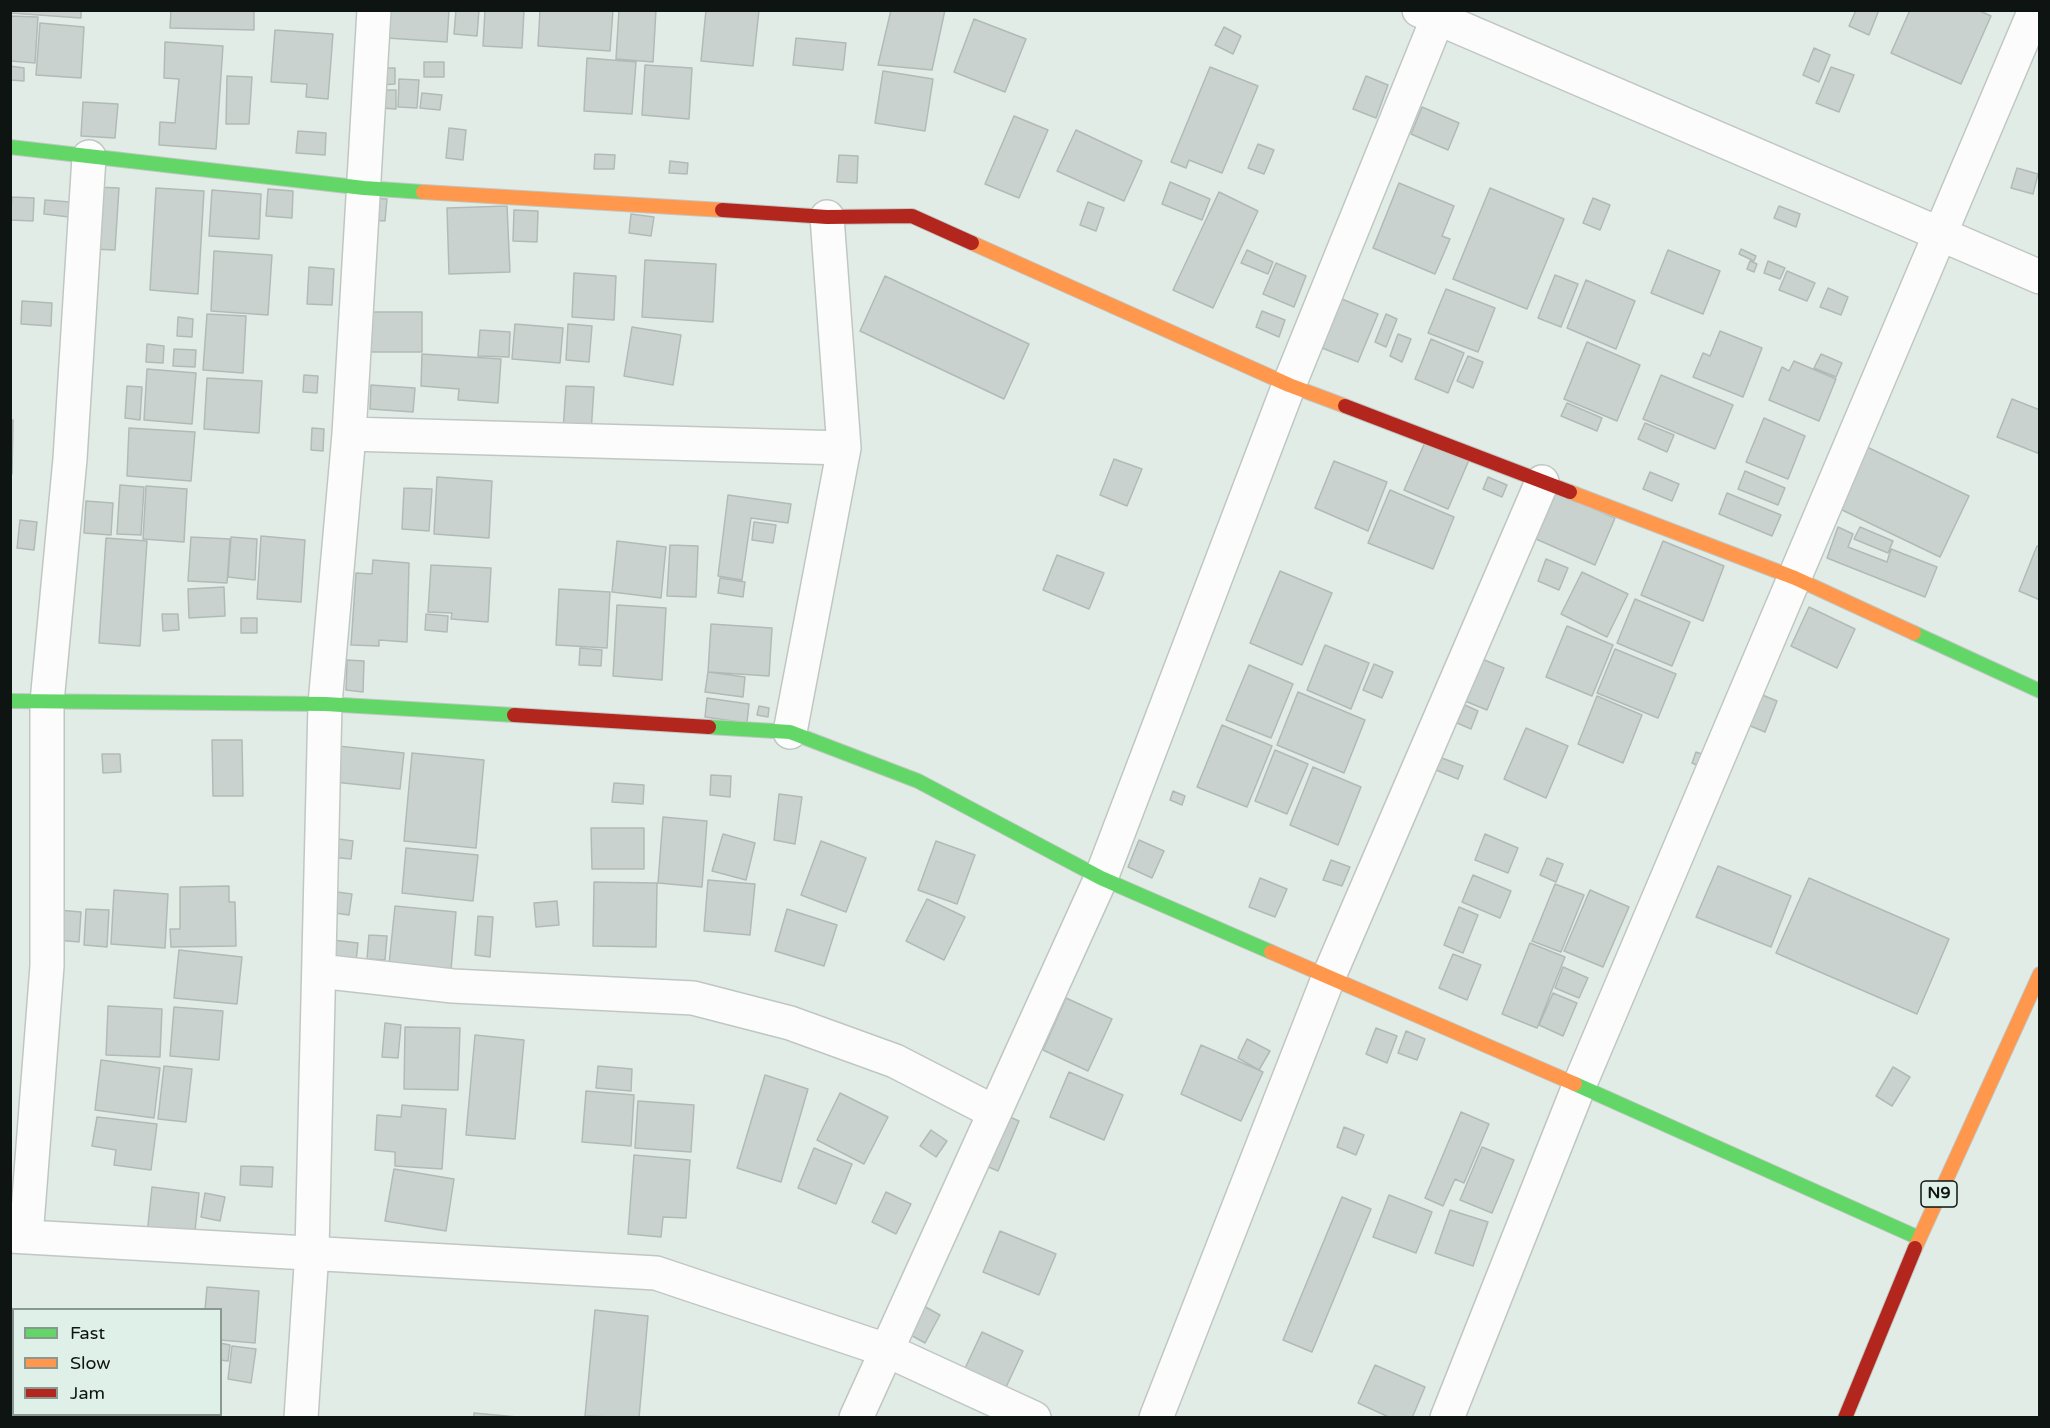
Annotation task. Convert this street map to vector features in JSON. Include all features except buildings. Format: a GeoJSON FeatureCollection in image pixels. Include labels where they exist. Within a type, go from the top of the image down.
{"type":"FeatureCollection","features":[{"type":"Feature","properties":{"kind":"street"},"geometry":{"type":"LineString","coordinates":[[301,1418],[312,1251],[324,704],[349,434],[374,10]]}},
{"type":"Feature","properties":{"kind":"street"},"geometry":{"type":"LineString","coordinates":[[1447,1418],[1579,1086],[2035,10]]}},
{"type":"Feature","properties":{"kind":"street"},"geometry":{"type":"LineString","coordinates":[[856,1418],[1101,878],[1432,13],[2040,277]]}},
{"type":"Feature","properties":{"kind":"street"},"geometry":{"type":"LineString","coordinates":[[10,147],[364,188],[827,217],[912,216],[1289,385],[1795,578],[2040,691]]}},
{"type":"Feature","properties":{"kind":"street"},"geometry":{"type":"LineString","coordinates":[[89,157],[70,459],[47,702],[47,966],[18,1236],[312,1251],[656,1273],[886,1350],[1034,1418]]}},
{"type":"Feature","properties":{"kind":"street"},"geometry":{"type":"LineString","coordinates":[[790,732],[844,448],[827,217]]}},
{"type":"Feature","properties":{"kind":"street"},"geometry":{"type":"LineString","coordinates":[[349,434],[844,448]]}},
{"type":"Feature","properties":{"kind":"street"},"geometry":{"type":"LineString","coordinates":[[1156,1418],[1329,976],[1542,482]]}},
{"type":"Feature","properties":{"kind":"street"},"geometry":{"type":"LineString","coordinates":[[10,701],[324,704],[790,732],[918,781],[1101,878],[1329,976],[1920,1238]]}},
{"type":"Feature","properties":{"kind":"street"},"geometry":{"type":"LineString","coordinates":[[319,971],[453,986],[693,998],[790,1023],[895,1061],[994,1112]]}},
{"type":"Feature","properties":{"kind":"street","name":"N9"},"geometry":{"type":"LineString","coordinates":[[1845,1418],[1920,1238],[2040,974]]}},
{"type":"Feature","properties":{"kind":"traffic: fast"},"geometry":{"type":"LineString","coordinates":[[10,147],[364,188],[423,192]]}},
{"type":"Feature","properties":{"kind":"traffic: fast"},"geometry":{"type":"LineString","coordinates":[[1914,633],[2040,691]]}},
{"type":"Feature","properties":{"kind":"traffic: fast"},"geometry":{"type":"LineString","coordinates":[[10,701],[325,704],[514,715]]}},
{"type":"Feature","properties":{"kind":"traffic: fast"},"geometry":{"type":"LineString","coordinates":[[709,727],[790,732],[918,781],[1101,878],[1271,952]]}},
{"type":"Feature","properties":{"kind":"traffic: fast"},"geometry":{"type":"LineString","coordinates":[[1575,1084],[1919,1238]]}},
{"type":"Feature","properties":{"kind":"traffic: slow"},"geometry":{"type":"LineString","coordinates":[[423,192],[722,210]]}},
{"type":"Feature","properties":{"kind":"traffic: slow"},"geometry":{"type":"LineString","coordinates":[[972,243],[1289,385],[1345,406]]}},
{"type":"Feature","properties":{"kind":"traffic: slow"},"geometry":{"type":"LineString","coordinates":[[1570,492],[1795,578],[1914,633]]}},
{"type":"Feature","properties":{"kind":"traffic: slow"},"geometry":{"type":"LineString","coordinates":[[1271,952],[1575,1084]]}},
{"type":"Feature","properties":{"kind":"traffic: slow"},"geometry":{"type":"LineString","coordinates":[[1915,1248],[2040,974]]}},
{"type":"Feature","properties":{"kind":"traffic: jam"},"geometry":{"type":"LineString","coordinates":[[722,210],[827,217],[912,216],[972,243]]}},
{"type":"Feature","properties":{"kind":"traffic: jam"},"geometry":{"type":"LineString","coordinates":[[1345,406],[1570,492]]}},
{"type":"Feature","properties":{"kind":"traffic: jam"},"geometry":{"type":"LineString","coordinates":[[514,715],[709,727]]}},
{"type":"Feature","properties":{"kind":"traffic: jam"},"geometry":{"type":"LineString","coordinates":[[1845,1418],[1915,1248]]}}]}
